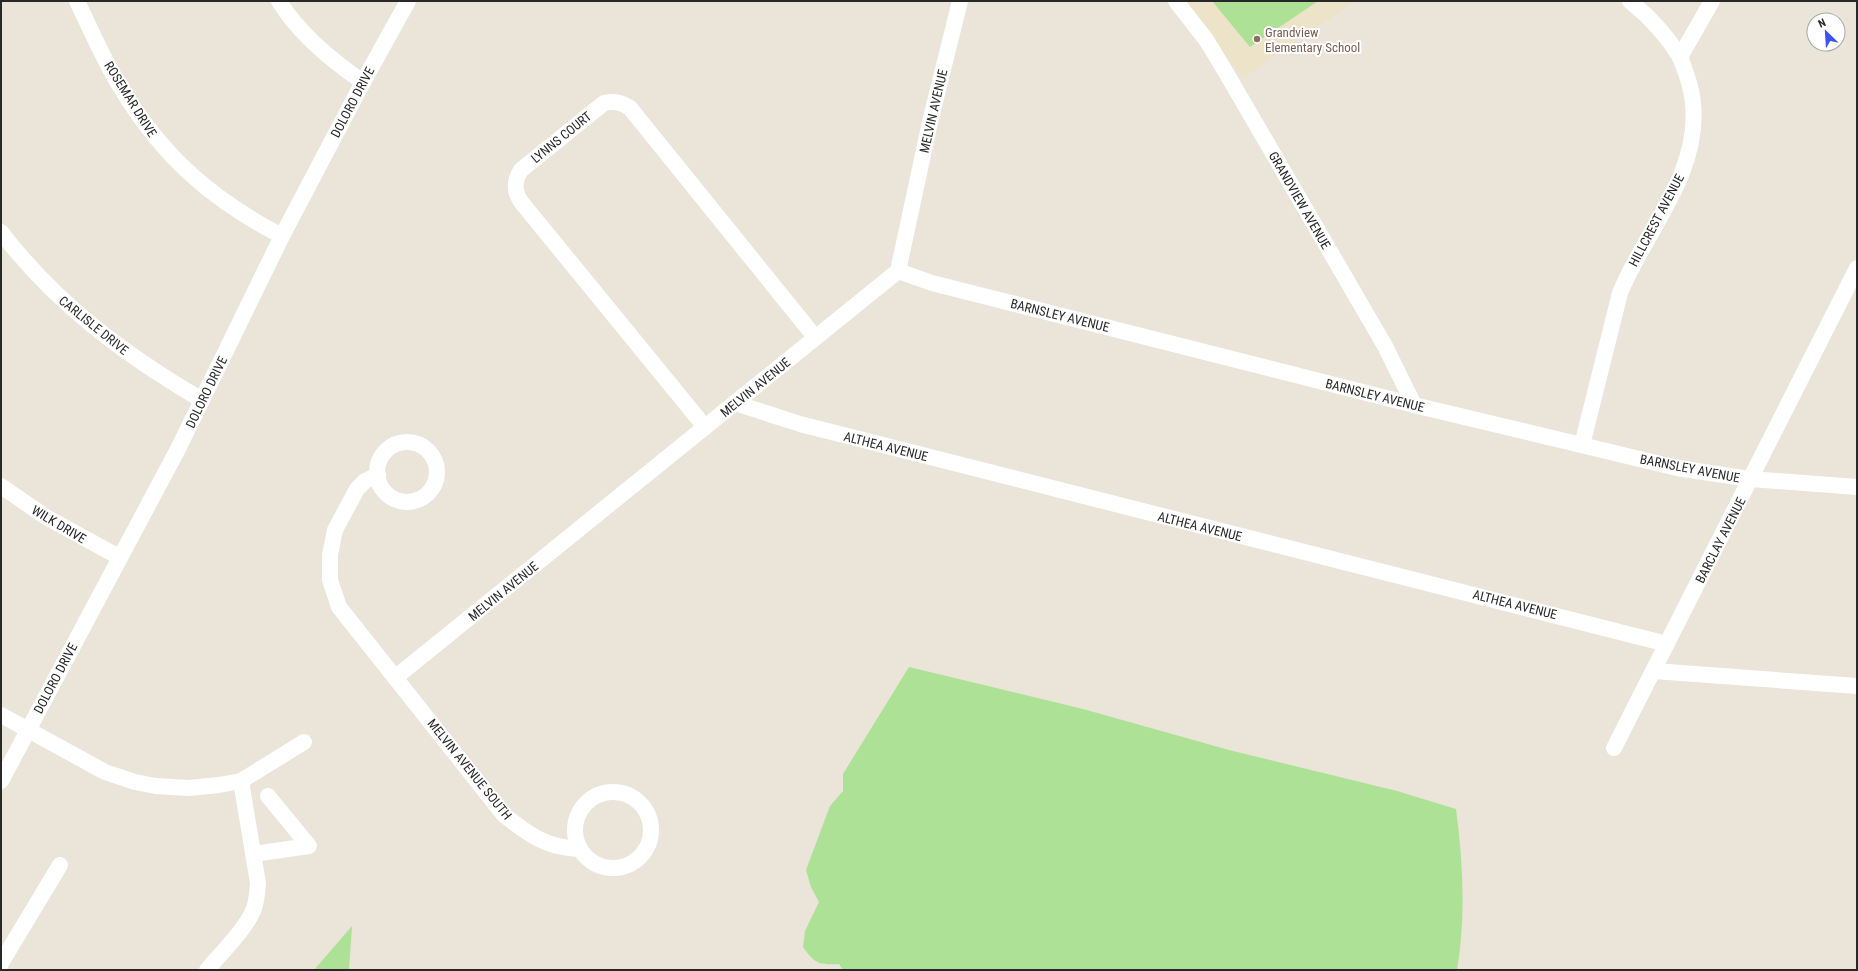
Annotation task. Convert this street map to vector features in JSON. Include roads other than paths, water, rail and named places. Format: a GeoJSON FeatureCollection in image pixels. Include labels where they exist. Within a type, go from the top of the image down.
{"type":"FeatureCollection","features":[{"type":"Feature","properties":{"kind":"street","name":"ROSEMAR DRIVE"},"geometry":{"type":"LineString","coordinates":[[78,1],[120,87],[158,141],[180,165],[203,186],[254,222],[282,236]]}},
{"type":"Feature","properties":{"kind":"street"},"geometry":{"type":"LineString","coordinates":[[279,1],[300,29],[314,43],[363,82]]}},
{"type":"Feature","properties":{"kind":"street","name":"DOLORO DRIVE"},"geometry":{"type":"LineString","coordinates":[[1,780],[178,449],[282,236],[363,82],[408,1]]}},
{"type":"Feature","properties":{"kind":"street","name":"MELVIN AVENUE"},"geometry":{"type":"LineString","coordinates":[[396,677],[898,271],[930,122],[960,1]]}},
{"type":"Feature","properties":{"kind":"street","name":"GRANDVIEW AVENUE"},"geometry":{"type":"LineString","coordinates":[[1176,1],[1207,41],[1228,76],[1385,346],[1414,405]]}},
{"type":"Feature","properties":{"kind":"street","name":"HILLCREST AVENUE"},"geometry":{"type":"LineString","coordinates":[[1582,445],[1620,293],[1628,272],[1665,210],[1689,156],[1694,130],[1693,104],[1688,79],[1680,57],[1670,39],[1653,20],[1630,1]]}},
{"type":"Feature","properties":{"kind":"street"},"geometry":{"type":"LineString","coordinates":[[1680,57],[1712,1]]}},
{"type":"Feature","properties":{"kind":"street","name":"LYNNS COURT"},"geometry":{"type":"LineString","coordinates":[[705,427],[522,202],[515,188],[516,178],[520,170],[604,103],[622,103],[630,108],[816,337]]}},
{"type":"Feature","properties":{"kind":"street","name":"CARLISLE DRIVE"},"geometry":{"type":"LineString","coordinates":[[1,232],[39,278],[73,310],[127,353],[202,400]]}},
{"type":"Feature","properties":{"kind":"street","name":"BARCLAY AVENUE"},"geometry":{"type":"LineString","coordinates":[[1614,748],[1856,270]]}},
{"type":"Feature","properties":{"kind":"street","name":"BARNSLEY AVENUE"},"geometry":{"type":"LineString","coordinates":[[898,271],[932,283],[1414,405],[1678,468],[1750,479],[1857,487]]}},
{"type":"Feature","properties":{"kind":"street","name":"ALTHEA AVENUE"},"geometry":{"type":"LineString","coordinates":[[735,403],[800,424],[1667,644]]}},
{"type":"Feature","properties":{"kind":"street","name":"MELVIN AVENUE SOUTH"},"geometry":{"type":"LineString","coordinates":[[378,475],[365,481],[357,489],[335,530],[330,555],[330,580],[339,607],[504,815],[525,832],[548,844],[565,848],[580,849]]}},
{"type":"Feature","properties":{"kind":"street","name":"WILK DRIVE"},"geometry":{"type":"LineString","coordinates":[[1,486],[46,517],[119,557]]}},
{"type":"Feature","properties":{"kind":"street"},"geometry":{"type":"LineString","coordinates":[[1654,671],[1857,686]]}},
{"type":"Feature","properties":{"kind":"street"},"geometry":{"type":"LineString","coordinates":[[1,715],[105,772],[135,782],[156,786],[188,788],[219,785],[241,780],[304,742]]}},
{"type":"Feature","properties":{"kind":"street"},"geometry":{"type":"LineString","coordinates":[[207,970],[245,924],[253,911],[257,899],[258,883],[241,780]]}},
{"type":"Feature","properties":{"kind":"street"},"geometry":{"type":"LineString","coordinates":[[606,792],[620,792],[632,797],[643,805],[651,821],[652,834],[648,847],[640,858],[628,865],[615,868],[604,868],[592,862],[580,849],[576,841],[575,828],[578,815],[584,805],[594,797],[606,792]]}},
{"type":"Feature","properties":{"kind":"street"},"geometry":{"type":"LineString","coordinates":[[253,854],[309,846],[268,796]]}},
{"type":"Feature","properties":{"kind":"street"},"geometry":{"type":"LineString","coordinates":[[1,963],[60,865]]}},
{"type":"Feature","properties":{"kind":"place","name":"Grandview Elementary School"},"geometry":{"type":"Point","coordinates":[1257,39]}}]}
